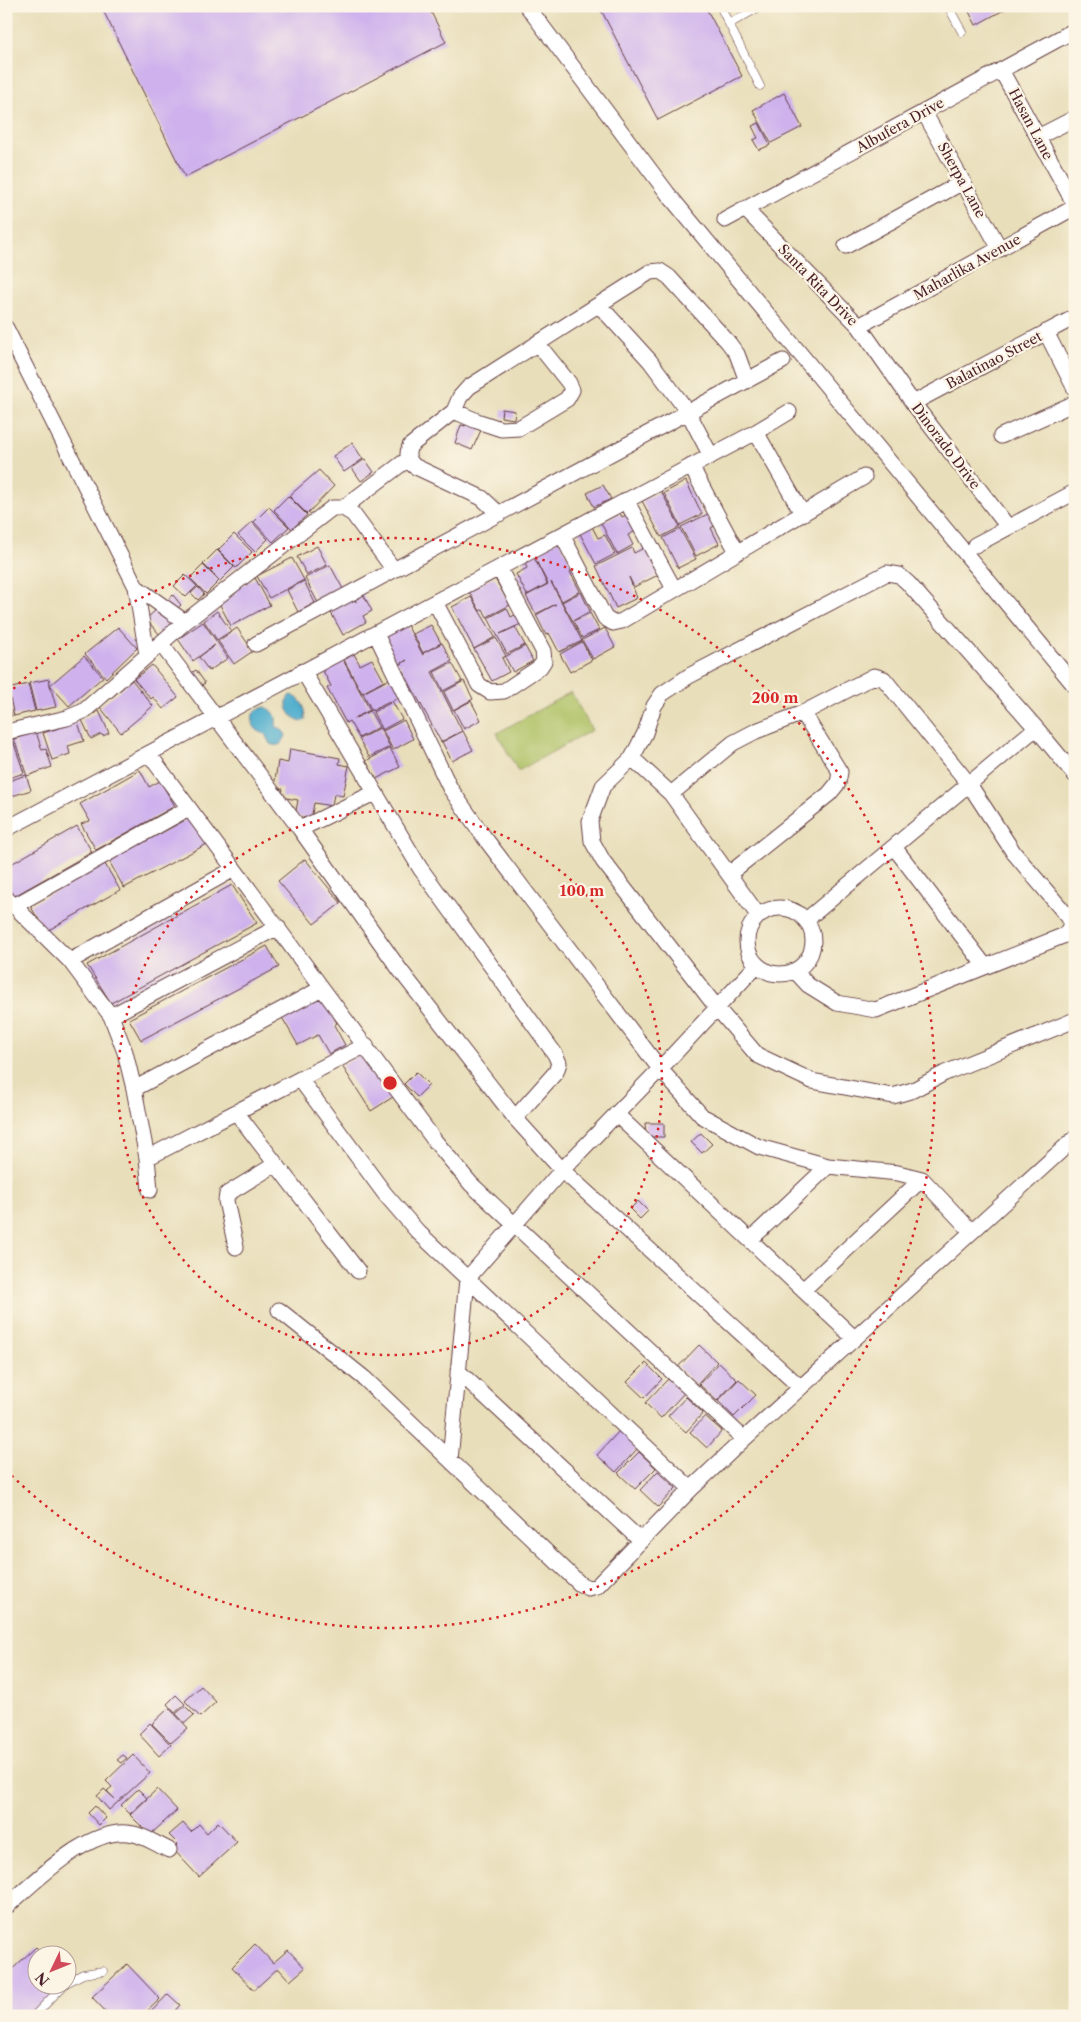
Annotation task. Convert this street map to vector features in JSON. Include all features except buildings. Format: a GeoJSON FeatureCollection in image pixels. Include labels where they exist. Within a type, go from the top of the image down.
{"type":"FeatureCollection","features":[{"type":"Feature","properties":{"kind":"street"},"geometry":{"type":"LineString","coordinates":[[527,6],[668,194],[1075,686]]}},
{"type":"Feature","properties":{"kind":"street","name":"Albufera Drive"},"geometry":{"type":"LineString","coordinates":[[725,220],[1075,30]]}},
{"type":"Feature","properties":{"kind":"street","name":"Hasan Lane"},"geometry":{"type":"LineString","coordinates":[[1001,70],[1075,206]]}},
{"type":"Feature","properties":{"kind":"street","name":"Sherpa Lane"},"geometry":{"type":"LineString","coordinates":[[924,112],[1000,249]]}},
{"type":"Feature","properties":{"kind":"street"},"geometry":{"type":"LineString","coordinates":[[1038,138],[1075,118]]}},
{"type":"Feature","properties":{"kind":"street"},"geometry":{"type":"LineString","coordinates":[[846,246],[963,182]]}},
{"type":"Feature","properties":{"kind":"street","name":"Maharlika Avenue"},"geometry":{"type":"LineString","coordinates":[[859,326],[1075,206]]}},
{"type":"Feature","properties":{"kind":"street","name":"Santa Rita Drive"},"geometry":{"type":"LineString","coordinates":[[745,209],[859,326],[886,365]]}},
{"type":"Feature","properties":{"kind":"street"},"geometry":{"type":"LineString","coordinates":[[499,514],[482,498],[414,466],[408,459],[410,446],[454,411],[460,397],[469,386],[650,272],[660,271],[670,276],[737,354],[747,381]]}},
{"type":"Feature","properties":{"kind":"street"},"geometry":{"type":"LineString","coordinates":[[599,305],[650,360],[688,412],[711,456]]}},
{"type":"Feature","properties":{"kind":"street","name":"Balatinao Street"},"geometry":{"type":"LineString","coordinates":[[913,403],[1075,317]]}},
{"type":"Feature","properties":{"kind":"street"},"geometry":{"type":"LineString","coordinates":[[1046,332],[1075,389]]}},
{"type":"Feature","properties":{"kind":"street"},"geometry":{"type":"LineString","coordinates":[[7,333],[136,587],[147,655]]}},
{"type":"Feature","properties":{"kind":"street"},"geometry":{"type":"LineString","coordinates":[[454,411],[502,429],[519,428],[567,399],[572,390],[569,383],[537,343]]}},
{"type":"Feature","properties":{"kind":"street"},"geometry":{"type":"LineString","coordinates":[[256,644],[783,361]]}},
{"type":"Feature","properties":{"kind":"street","name":"Dinorado Drive"},"geometry":{"type":"LineString","coordinates":[[886,365],[1008,527]]}},
{"type":"Feature","properties":{"kind":"street"},"geometry":{"type":"LineString","coordinates":[[1001,436],[1075,403]]}},
{"type":"Feature","properties":{"kind":"street"},"geometry":{"type":"LineString","coordinates":[[7,825],[149,754],[756,432],[789,412]]}},
{"type":"Feature","properties":{"kind":"street"},"geometry":{"type":"LineString","coordinates":[[756,432],[802,514]]}},
{"type":"Feature","properties":{"kind":"street"},"geometry":{"type":"LineString","coordinates":[[343,508],[408,459]]}},
{"type":"Feature","properties":{"kind":"street"},"geometry":{"type":"LineString","coordinates":[[691,466],[737,552]]}},
{"type":"Feature","properties":{"kind":"street"},"geometry":{"type":"LineString","coordinates":[[562,535],[605,618],[613,623],[622,621],[864,477]]}},
{"type":"Feature","properties":{"kind":"street"},"geometry":{"type":"LineString","coordinates":[[975,545],[1075,492]]}},
{"type":"Feature","properties":{"kind":"street"},"geometry":{"type":"LineString","coordinates":[[626,500],[674,589]]}},
{"type":"Feature","properties":{"kind":"street"},"geometry":{"type":"LineString","coordinates":[[6,732],[67,718],[84,711],[185,622],[332,508],[343,508],[353,514],[394,570]]}},
{"type":"Feature","properties":{"kind":"street"},"geometry":{"type":"LineString","coordinates":[[435,602],[479,685],[490,692],[504,692],[540,667],[544,660],[543,652],[499,568]]}},
{"type":"Feature","properties":{"kind":"street"},"geometry":{"type":"LineString","coordinates":[[1075,775],[908,582],[899,575],[887,573],[689,676],[662,694],[654,706],[645,733],[632,758],[603,786],[590,821],[592,841],[603,861],[717,1008],[757,1055],[812,1081],[893,1096],[913,1090],[945,1073],[1075,1020]]}},
{"type":"Feature","properties":{"kind":"street"},"geometry":{"type":"LineString","coordinates":[[136,587],[185,622]]}},
{"type":"Feature","properties":{"kind":"street"},"geometry":{"type":"LineString","coordinates":[[376,634],[450,788],[484,837],[660,1069],[702,1116],[759,1147],[828,1166],[898,1174],[922,1179],[971,1231]]}},
{"type":"Feature","properties":{"kind":"street"},"geometry":{"type":"LineString","coordinates":[[160,644],[300,829],[400,970],[515,1118],[562,1170],[800,1387]]}},
{"type":"Feature","properties":{"kind":"street"},"geometry":{"type":"LineString","coordinates":[[303,671],[420,868],[555,1054],[559,1064],[556,1072],[515,1118]]}},
{"type":"Feature","properties":{"kind":"street"},"geometry":{"type":"LineString","coordinates":[[671,794],[733,743],[756,731],[803,713],[874,676],[884,679],[969,784],[1014,853],[1070,920],[1070,928],[1065,935],[876,1010],[837,1003],[808,985],[795,971]]}},
{"type":"Feature","properties":{"kind":"street"},"geometry":{"type":"LineString","coordinates":[[729,874],[829,794],[838,783],[840,772],[803,713]]}},
{"type":"Feature","properties":{"kind":"street"},"geometry":{"type":"LineString","coordinates":[[806,920],[1036,728]]}},
{"type":"Feature","properties":{"kind":"street"},"geometry":{"type":"LineString","coordinates":[[149,754],[366,1045],[435,1141],[471,1184],[744,1439]]}},
{"type":"Feature","properties":{"kind":"street"},"geometry":{"type":"LineString","coordinates":[[632,758],[671,794],[758,915]]}},
{"type":"Feature","properties":{"kind":"street"},"geometry":{"type":"LineString","coordinates":[[300,829],[374,793]]}},
{"type":"Feature","properties":{"kind":"street"},"geometry":{"type":"LineString","coordinates":[[150,1190],[147,1158],[134,1089],[125,1052],[111,1016],[70,961],[10,902],[189,808]]}},
{"type":"Feature","properties":{"kind":"street"},"geometry":{"type":"LineString","coordinates":[[894,846],[986,966]]}},
{"type":"Feature","properties":{"kind":"street"},"geometry":{"type":"LineString","coordinates":[[70,961],[234,869]]}},
{"type":"Feature","properties":{"kind":"street"},"geometry":{"type":"LineString","coordinates":[[774,908],[792,910],[806,920],[812,934],[812,948],[807,962],[795,971],[775,975],[756,966],[747,949],[748,930],[758,915],[774,908]]}},
{"type":"Feature","properties":{"kind":"street"},"geometry":{"type":"LineString","coordinates":[[111,1016],[278,927]]}},
{"type":"Feature","properties":{"kind":"street"},"geometry":{"type":"LineString","coordinates":[[450,1460],[467,1278],[562,1170],[756,966]]}},
{"type":"Feature","properties":{"kind":"street"},"geometry":{"type":"LineString","coordinates":[[134,1089],[322,988]]}},
{"type":"Feature","properties":{"kind":"street"},"geometry":{"type":"LineString","coordinates":[[147,1158],[366,1045]]}},
{"type":"Feature","properties":{"kind":"street"},"geometry":{"type":"LineString","coordinates":[[300,1079],[385,1194],[418,1232],[691,1489]]}},
{"type":"Feature","properties":{"kind":"street"},"geometry":{"type":"LineString","coordinates":[[236,1112],[358,1271]]}},
{"type":"Feature","properties":{"kind":"street"},"geometry":{"type":"LineString","coordinates":[[616,1114],[854,1338]]}},
{"type":"Feature","properties":{"kind":"street"},"geometry":{"type":"LineString","coordinates":[[279,1310],[364,1378],[580,1584],[588,1588],[597,1586],[691,1489],[744,1439],[1075,1138]]}},
{"type":"Feature","properties":{"kind":"street"},"geometry":{"type":"LineString","coordinates":[[236,1247],[226,1201],[227,1194],[276,1164]]}},
{"type":"Feature","properties":{"kind":"street"},"geometry":{"type":"LineString","coordinates":[[750,1240],[828,1166]]}},
{"type":"Feature","properties":{"kind":"street"},"geometry":{"type":"LineString","coordinates":[[803,1290],[922,1179]]}},
{"type":"Feature","properties":{"kind":"street"},"geometry":{"type":"LineString","coordinates":[[458,1370],[642,1541]]}},
{"type":"Feature","properties":{"kind":"street"},"geometry":{"type":"LineString","coordinates":[[6,1907],[74,1850],[108,1834],[133,1834],[169,1850]]}},
{"type":"Feature","properties":{"kind":"lane"},"geometry":{"type":"LineString","coordinates":[[720,6],[760,86]]}},
{"type":"Feature","properties":{"kind":"lane"},"geometry":{"type":"LineString","coordinates":[[729,24],[761,6]]}},
{"type":"Feature","properties":{"kind":"lane"},"geometry":{"type":"LineString","coordinates":[[948,6],[962,32]]}},
{"type":"Feature","properties":{"kind":"lane"},"geometry":{"type":"LineString","coordinates":[[78,1977],[103,1971]]}},
{"type":"Feature","properties":{"kind":"lane"},"geometry":{"type":"LineString","coordinates":[[34,2016],[55,1994]]}},
{"type":"Feature","properties":{"kind":"green space"},"geometry":{"type":"Polygon","coordinates":[[[571,692],[592,730],[518,771],[497,733],[571,692]]]}},
{"type":"Feature","properties":{"kind":"water"},"geometry":{"type":"Polygon","coordinates":[[[290,695],[297,698],[302,704],[306,716],[305,720],[295,718],[289,711],[287,703],[290,695]]]}},
{"type":"Feature","properties":{"kind":"water"},"geometry":{"type":"Polygon","coordinates":[[[265,707],[273,712],[276,717],[276,726],[286,735],[278,745],[270,744],[265,734],[256,729],[253,724],[253,714],[265,707]]]}}]}
